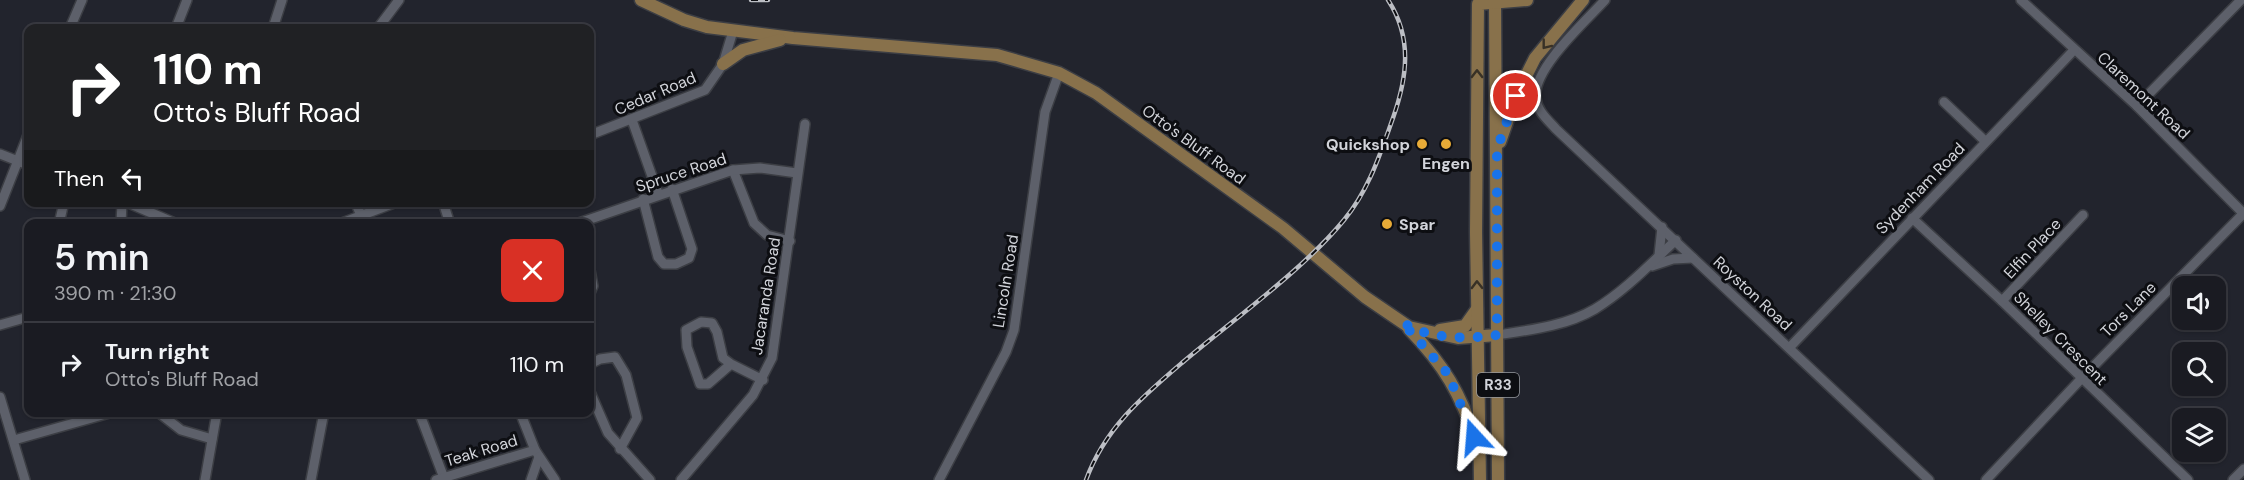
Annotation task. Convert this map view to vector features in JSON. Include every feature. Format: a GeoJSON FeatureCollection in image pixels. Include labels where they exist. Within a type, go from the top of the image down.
{"type":"FeatureCollection","features":[{"type":"Feature","properties":{"kind":"main road","name":"Otto's Bluff Road"},"geometry":{"type":"LineString","coordinates":[[640,0],[684,20],[733,31],[997,55],[1059,73],[1096,93],[1283,228],[1365,297],[1405,325],[1440,336],[1479,338],[1497,335]]}},
{"type":"Feature","properties":{"kind":"main road","name":"R33"},"geometry":{"type":"LineString","coordinates":[[1480,480],[1477,309],[1478,2],[1527,0]]}},
{"type":"Feature","properties":{"kind":"main road"},"geometry":{"type":"LineString","coordinates":[[1497,149],[1516,96],[1535,58],[1583,0]]}},
{"type":"Feature","properties":{"kind":"main road","name":"R33"},"geometry":{"type":"LineString","coordinates":[[1495,2],[1498,480]]}},
{"type":"Feature","properties":{"kind":"main road"},"geometry":{"type":"LineString","coordinates":[[723,64],[756,45],[793,38]]}},
{"type":"Feature","properties":{"kind":"main road"},"geometry":{"type":"LineString","coordinates":[[1405,325],[1454,329],[1469,322],[1477,309]]}},
{"type":"Feature","properties":{"kind":"main road"},"geometry":{"type":"LineString","coordinates":[[1405,325],[1448,374],[1469,419],[1480,454]]}},
{"type":"Feature","properties":{"kind":"street"},"geometry":{"type":"LineString","coordinates":[[72,24],[82,0]]}},
{"type":"Feature","properties":{"kind":"street"},"geometry":{"type":"LineString","coordinates":[[178,24],[187,0]]}},
{"type":"Feature","properties":{"kind":"street"},"geometry":{"type":"LineString","coordinates":[[274,24],[282,0]]}},
{"type":"Feature","properties":{"kind":"street"},"geometry":{"type":"LineString","coordinates":[[381,24],[399,0]]}},
{"type":"Feature","properties":{"kind":"street","name":"Royston Road"},"geometry":{"type":"LineString","coordinates":[[1605,0],[1559,50],[1539,77],[1535,88],[1538,109],[1556,129],[1929,480]]}},
{"type":"Feature","properties":{"kind":"street","name":"Claremont Road"},"geometry":{"type":"LineString","coordinates":[[2021,0],[2137,106],[2244,213]]}},
{"type":"Feature","properties":{"kind":"street"},"geometry":{"type":"LineString","coordinates":[[2030,8],[2037,0]]}},
{"type":"Feature","properties":{"kind":"street"},"geometry":{"type":"LineString","coordinates":[[2137,106],[2241,0]]}},
{"type":"Feature","properties":{"kind":"street","name":"Cedar Road"},"geometry":{"type":"LineString","coordinates":[[594,134],[705,90],[723,64],[733,31]]}},
{"type":"Feature","properties":{"kind":"street","name":"Sydenham Road"},"geometry":{"type":"LineString","coordinates":[[1790,347],[2074,50]]}},
{"type":"Feature","properties":{"kind":"street","name":"Lincoln Road"},"geometry":{"type":"LineString","coordinates":[[939,480],[1006,352],[1014,330],[1045,112],[1059,73]]}},
{"type":"Feature","properties":{"kind":"street"},"geometry":{"type":"LineString","coordinates":[[1944,102],[1985,141]]}},
{"type":"Feature","properties":{"kind":"street"},"geometry":{"type":"LineString","coordinates":[[632,120],[658,193]]}},
{"type":"Feature","properties":{"kind":"street","name":"Jacaranda Road"},"geometry":{"type":"LineString","coordinates":[[681,480],[736,417],[763,380],[772,358],[805,124]]}},
{"type":"Feature","properties":{"kind":"street"},"geometry":{"type":"LineString","coordinates":[[0,206],[24,147]]}},
{"type":"Feature","properties":{"kind":"street"},"geometry":{"type":"LineString","coordinates":[[0,154],[24,163]]}},
{"type":"Feature","properties":{"kind":"street","name":"Spruce Road"},"geometry":{"type":"LineString","coordinates":[[589,219],[658,193],[733,170],[760,168],[797,173]]}},
{"type":"Feature","properties":{"kind":"street"},"geometry":{"type":"LineString","coordinates":[[733,170],[759,231],[790,241]]}},
{"type":"Feature","properties":{"kind":"street"},"geometry":{"type":"LineString","coordinates":[[643,199],[661,261],[669,265],[686,261],[692,249],[672,189]]}},
{"type":"Feature","properties":{"kind":"street"},"geometry":{"type":"LineString","coordinates":[[136,207],[165,219]]}},
{"type":"Feature","properties":{"kind":"street"},"geometry":{"type":"LineString","coordinates":[[357,207],[361,215]]}},
{"type":"Feature","properties":{"kind":"street"},"geometry":{"type":"LineString","coordinates":[[351,219],[383,207]]}},
{"type":"Feature","properties":{"kind":"street","name":"Tors Lane"},"geometry":{"type":"LineString","coordinates":[[1986,480],[2081,379],[2244,213]]}},
{"type":"Feature","properties":{"kind":"street","name":"Elfin Place"},"geometry":{"type":"LineString","coordinates":[[2002,300],[2083,215]]}},
{"type":"Feature","properties":{"kind":"street","name":"Shelley Crescent"},"geometry":{"type":"LineString","coordinates":[[1912,218],[2002,300],[2081,379],[2188,480]]}},
{"type":"Feature","properties":{"kind":"street"},"geometry":{"type":"LineString","coordinates":[[1659,255],[1662,227]]}},
{"type":"Feature","properties":{"kind":"street","name":"Otto's Bluff Road"},"geometry":{"type":"LineString","coordinates":[[1497,335],[1552,325],[1593,310],[1619,293],[1676,240]]}},
{"type":"Feature","properties":{"kind":"street"},"geometry":{"type":"LineString","coordinates":[[1646,268],[1673,259],[1693,258]]}},
{"type":"Feature","properties":{"kind":"street"},"geometry":{"type":"LineString","coordinates":[[0,325],[24,318]]}},
{"type":"Feature","properties":{"kind":"street"},"geometry":{"type":"LineString","coordinates":[[731,364],[708,384],[700,384],[687,347],[686,330],[700,322],[712,323],[717,332],[723,358],[763,380]]}},
{"type":"Feature","properties":{"kind":"street"},"geometry":{"type":"LineString","coordinates":[[594,362],[615,357],[626,375],[637,418],[620,449]]}},
{"type":"Feature","properties":{"kind":"street"},"geometry":{"type":"LineString","coordinates":[[0,397],[3,415],[14,440],[25,480]]}},
{"type":"Feature","properties":{"kind":"street"},"geometry":{"type":"LineString","coordinates":[[594,404],[599,419],[620,449],[650,480]]}},
{"type":"Feature","properties":{"kind":"street"},"geometry":{"type":"LineString","coordinates":[[14,440],[95,417]]}},
{"type":"Feature","properties":{"kind":"street"},"geometry":{"type":"LineString","coordinates":[[164,417],[181,430],[212,439]]}},
{"type":"Feature","properties":{"kind":"street"},"geometry":{"type":"LineString","coordinates":[[205,480],[216,417]]}},
{"type":"Feature","properties":{"kind":"street"},"geometry":{"type":"LineString","coordinates":[[311,480],[323,417]]}},
{"type":"Feature","properties":{"kind":"street"},"geometry":{"type":"LineString","coordinates":[[421,417],[440,479]]}},
{"type":"Feature","properties":{"kind":"street"},"geometry":{"type":"LineString","coordinates":[[522,417],[537,453],[555,480]]}},
{"type":"Feature","properties":{"kind":"street"},"geometry":{"type":"LineString","coordinates":[[531,480],[537,453]]}},
{"type":"Feature","properties":{"kind":"street","name":"Teak Road"},"geometry":{"type":"LineString","coordinates":[[440,479],[537,453]]}},
{"type":"Feature","properties":{"kind":"street"},"geometry":{"type":"LineString","coordinates":[[2233,480],[2244,469]]}},
{"type":"Feature","properties":{"kind":"railway"},"geometry":{"type":"LineString","coordinates":[[751,0],[768,0]]}},
{"type":"Feature","properties":{"kind":"railway"},"geometry":{"type":"LineString","coordinates":[[1086,480],[1103,445],[1139,401],[1309,257],[1353,208],[1373,171],[1402,88],[1404,43],[1396,14],[1388,0]]}},
{"type":"Feature","properties":{"kind":"place","name":"Quickshop"},"geometry":{"type":"Point","coordinates":[1422,144]}},
{"type":"Feature","properties":{"kind":"place","name":"Engen"},"geometry":{"type":"Point","coordinates":[1446,144]}},
{"type":"Feature","properties":{"kind":"place","name":"Spar"},"geometry":{"type":"Point","coordinates":[1387,224]}},
{"type":"Feature","properties":{"kind":"route"},"geometry":{"type":"LineString","coordinates":[[1474,437],[1469,419],[1448,374],[1402,322],[1408,327],[1440,336],[1479,338],[1497,335],[1497,149],[1516,96]]}}]}
